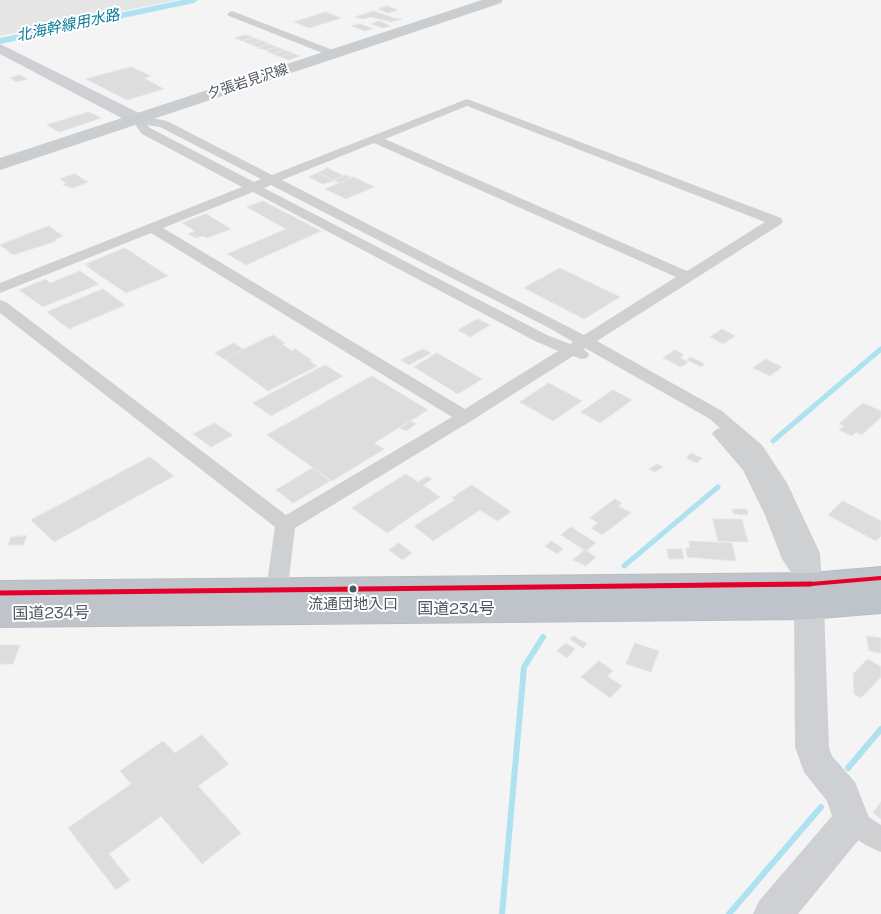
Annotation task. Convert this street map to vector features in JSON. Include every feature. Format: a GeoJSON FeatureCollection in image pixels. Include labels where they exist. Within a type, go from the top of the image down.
{"type":"FeatureCollection","features":[{"type":"Feature","properties":{"kind":"highway","name":"国道234号"},"geometry":{"type":"LineString","coordinates":[[810,595],[881,578]]}},
{"type":"Feature","properties":{"kind":"highway","name":"国道234号"},"geometry":{"type":"LineString","coordinates":[[0,593],[275,601]]}},
{"type":"Feature","properties":{"kind":"highway","name":"国道234号"},"geometry":{"type":"LineString","coordinates":[[0,615],[275,601],[810,595],[881,601]]}},
{"type":"Feature","properties":{"kind":"main road","name":"夕張岩見沢線"},"geometry":{"type":"LineString","coordinates":[[0,164],[496,0]]}},
{"type":"Feature","properties":{"kind":"street"},"geometry":{"type":"LineString","coordinates":[[232,14],[334,54]]}},
{"type":"Feature","properties":{"kind":"street"},"geometry":{"type":"LineString","coordinates":[[0,48],[137,119],[163,124],[559,327],[578,346],[600,362],[681,406],[718,431],[733,445],[755,474],[775,515],[789,554],[810,595],[812,747],[814,761],[841,791],[867,830],[773,914]]}},
{"type":"Feature","properties":{"kind":"street"},"geometry":{"type":"LineString","coordinates":[[0,288],[467,102],[776,221],[465,418],[285,525]]}},
{"type":"Feature","properties":{"kind":"street"},"geometry":{"type":"LineString","coordinates":[[137,119],[146,131],[541,338],[578,346]]}},
{"type":"Feature","properties":{"kind":"street"},"geometry":{"type":"LineString","coordinates":[[374,139],[688,277]]}},
{"type":"Feature","properties":{"kind":"street"},"geometry":{"type":"LineString","coordinates":[[152,227],[465,418]]}},
{"type":"Feature","properties":{"kind":"street"},"geometry":{"type":"LineString","coordinates":[[0,305],[285,525]]}},
{"type":"Feature","properties":{"kind":"street"},"geometry":{"type":"LineString","coordinates":[[275,601],[285,525]]}},
{"type":"Feature","properties":{"kind":"shaded area"},"geometry":{"type":"Polygon","coordinates":[[[0,0],[177,0],[0,36],[0,0]]]}},
{"type":"Feature","properties":{"kind":"building"},"geometry":{"type":"Polygon","coordinates":[[[388,6],[398,10],[388,13],[378,9],[388,6]]]}},
{"type":"Feature","properties":{"kind":"building"},"geometry":{"type":"Polygon","coordinates":[[[374,11],[402,19],[392,22],[370,17],[363,19],[355,17],[374,11]]]}},
{"type":"Feature","properties":{"kind":"building"},"geometry":{"type":"Polygon","coordinates":[[[326,12],[341,18],[309,28],[294,22],[326,12]]]}},
{"type":"Feature","properties":{"kind":"building"},"geometry":{"type":"Polygon","coordinates":[[[379,21],[391,26],[383,28],[371,24],[379,21]]]}},
{"type":"Feature","properties":{"kind":"building"},"geometry":{"type":"Polygon","coordinates":[[[360,24],[373,29],[365,31],[352,26],[360,24]]]}},
{"type":"Feature","properties":{"kind":"building"},"geometry":{"type":"Polygon","coordinates":[[[246,35],[253,37],[242,41],[235,38],[246,35]]]}},
{"type":"Feature","properties":{"kind":"building"},"geometry":{"type":"Polygon","coordinates":[[[254,38],[261,41],[250,44],[243,41],[254,38]]]}},
{"type":"Feature","properties":{"kind":"building"},"geometry":{"type":"Polygon","coordinates":[[[262,41],[269,44],[257,47],[250,44],[262,41]]]}},
{"type":"Feature","properties":{"kind":"building"},"geometry":{"type":"Polygon","coordinates":[[[269,44],[277,47],[265,50],[258,48],[269,44]]]}},
{"type":"Feature","properties":{"kind":"building"},"geometry":{"type":"Polygon","coordinates":[[[277,47],[284,50],[273,54],[266,51],[277,47]]]}},
{"type":"Feature","properties":{"kind":"building"},"geometry":{"type":"Polygon","coordinates":[[[285,50],[292,53],[280,57],[273,54],[285,50]]]}},
{"type":"Feature","properties":{"kind":"building"},"geometry":{"type":"Polygon","coordinates":[[[292,53],[300,56],[288,60],[281,57],[292,53]]]}},
{"type":"Feature","properties":{"kind":"building"},"geometry":{"type":"Polygon","coordinates":[[[131,67],[151,76],[144,78],[164,89],[127,100],[86,79],[131,67]]]}},
{"type":"Feature","properties":{"kind":"building"},"geometry":{"type":"Polygon","coordinates":[[[20,75],[27,79],[16,82],[10,78],[20,75]]]}},
{"type":"Feature","properties":{"kind":"building"},"geometry":{"type":"Polygon","coordinates":[[[89,112],[101,118],[59,132],[47,125],[89,112]]]}},
{"type":"Feature","properties":{"kind":"building"},"geometry":{"type":"Polygon","coordinates":[[[328,168],[344,176],[333,180],[318,173],[328,168]]]}},
{"type":"Feature","properties":{"kind":"building"},"geometry":{"type":"Polygon","coordinates":[[[318,173],[333,181],[323,184],[309,177],[318,173]]]}},
{"type":"Feature","properties":{"kind":"building"},"geometry":{"type":"Polygon","coordinates":[[[75,174],[88,182],[73,188],[63,185],[66,183],[60,179],[75,174]]]}},
{"type":"Feature","properties":{"kind":"building"},"geometry":{"type":"Polygon","coordinates":[[[346,175],[352,178],[339,183],[334,180],[346,175]]]}},
{"type":"Feature","properties":{"kind":"building"},"geometry":{"type":"Polygon","coordinates":[[[354,177],[374,187],[346,199],[325,189],[354,177]]]}},
{"type":"Feature","properties":{"kind":"building"},"geometry":{"type":"Polygon","coordinates":[[[263,201],[321,231],[246,265],[227,254],[286,229],[247,207],[263,201]]]}},
{"type":"Feature","properties":{"kind":"building"},"geometry":{"type":"Polygon","coordinates":[[[206,214],[231,229],[207,238],[203,236],[196,238],[188,234],[195,231],[182,223],[206,214]]]}},
{"type":"Feature","properties":{"kind":"building"},"geometry":{"type":"Polygon","coordinates":[[[49,226],[63,236],[54,240],[56,241],[13,255],[0,245],[49,226]]]}},
{"type":"Feature","properties":{"kind":"building"},"geometry":{"type":"Polygon","coordinates":[[[125,248],[168,276],[126,293],[86,266],[89,265],[86,264],[125,248]]]}},
{"type":"Feature","properties":{"kind":"building"},"geometry":{"type":"Polygon","coordinates":[[[560,268],[620,297],[584,319],[524,288],[560,268]]]}},
{"type":"Feature","properties":{"kind":"building"},"geometry":{"type":"Polygon","coordinates":[[[80,271],[99,284],[43,307],[19,290],[46,279],[50,283],[80,271]]]}},
{"type":"Feature","properties":{"kind":"building"},"geometry":{"type":"Polygon","coordinates":[[[103,289],[125,305],[69,329],[47,312],[103,289]]]}},
{"type":"Feature","properties":{"kind":"building"},"geometry":{"type":"Polygon","coordinates":[[[478,319],[490,325],[470,337],[458,330],[478,319]]]}},
{"type":"Feature","properties":{"kind":"building"},"geometry":{"type":"Polygon","coordinates":[[[722,329],[735,336],[723,344],[710,337],[722,329]]]}},
{"type":"Feature","properties":{"kind":"building"},"geometry":{"type":"Polygon","coordinates":[[[273,335],[285,343],[282,344],[292,351],[295,349],[312,360],[309,361],[317,366],[268,391],[224,359],[273,335]]]}},
{"type":"Feature","properties":{"kind":"building"},"geometry":{"type":"Polygon","coordinates":[[[234,343],[243,349],[224,359],[215,353],[234,343]]]}},
{"type":"Feature","properties":{"kind":"building"},"geometry":{"type":"Polygon","coordinates":[[[423,349],[431,353],[409,365],[401,360],[423,349]]]}},
{"type":"Feature","properties":{"kind":"building"},"geometry":{"type":"Polygon","coordinates":[[[675,350],[684,355],[680,358],[688,362],[681,367],[663,358],[675,350]]]}},
{"type":"Feature","properties":{"kind":"building"},"geometry":{"type":"Polygon","coordinates":[[[437,353],[482,379],[458,394],[414,367],[437,353]]]}},
{"type":"Feature","properties":{"kind":"building"},"geometry":{"type":"Polygon","coordinates":[[[691,357],[705,364],[701,367],[687,360],[691,357]]]}},
{"type":"Feature","properties":{"kind":"building"},"geometry":{"type":"Polygon","coordinates":[[[766,359],[782,367],[770,376],[753,368],[766,359]]]}},
{"type":"Feature","properties":{"kind":"building"},"geometry":{"type":"Polygon","coordinates":[[[325,365],[343,376],[271,416],[253,403],[325,365]]]}},
{"type":"Feature","properties":{"kind":"building"},"geometry":{"type":"Polygon","coordinates":[[[372,376],[428,410],[374,443],[384,449],[332,481],[267,435],[372,376]]]}},
{"type":"Feature","properties":{"kind":"building"},"geometry":{"type":"Polygon","coordinates":[[[549,383],[582,401],[553,421],[520,402],[549,383]]]}},
{"type":"Feature","properties":{"kind":"building"},"geometry":{"type":"Polygon","coordinates":[[[613,390],[632,400],[600,423],[581,412],[613,390]]]}},
{"type":"Feature","properties":{"kind":"building"},"geometry":{"type":"Polygon","coordinates":[[[863,403],[881,411],[881,417],[862,435],[856,432],[852,436],[839,430],[844,426],[839,424],[863,403]]]}},
{"type":"Feature","properties":{"kind":"building"},"geometry":{"type":"Polygon","coordinates":[[[411,421],[416,424],[406,431],[400,428],[411,421]]]}},
{"type":"Feature","properties":{"kind":"building"},"geometry":{"type":"Polygon","coordinates":[[[215,423],[233,435],[211,447],[193,434],[215,423]]]}},
{"type":"Feature","properties":{"kind":"building"},"geometry":{"type":"Polygon","coordinates":[[[691,453],[702,458],[697,463],[686,458],[691,453]]]}},
{"type":"Feature","properties":{"kind":"building"},"geometry":{"type":"Polygon","coordinates":[[[150,457],[174,476],[54,542],[31,520],[150,457]]]}},
{"type":"Feature","properties":{"kind":"building"},"geometry":{"type":"Polygon","coordinates":[[[658,464],[663,467],[655,472],[649,469],[658,464]]]}},
{"type":"Feature","properties":{"kind":"building"},"geometry":{"type":"Polygon","coordinates":[[[313,468],[330,481],[293,503],[276,490],[313,468]]]}},
{"type":"Feature","properties":{"kind":"building"},"geometry":{"type":"Polygon","coordinates":[[[406,474],[418,482],[427,476],[432,479],[423,485],[440,497],[387,533],[352,508],[406,474]]]}},
{"type":"Feature","properties":{"kind":"building"},"geometry":{"type":"Polygon","coordinates":[[[472,485],[511,512],[497,521],[480,510],[433,541],[414,526],[455,500],[452,498],[472,485]]]}},
{"type":"Feature","properties":{"kind":"building"},"geometry":{"type":"Polygon","coordinates":[[[615,499],[622,503],[618,506],[631,513],[602,535],[591,528],[598,523],[590,518],[615,499]]]}},
{"type":"Feature","properties":{"kind":"building"},"geometry":{"type":"Polygon","coordinates":[[[843,501],[881,521],[881,536],[876,541],[828,515],[843,501]]]}},
{"type":"Feature","properties":{"kind":"building"},"geometry":{"type":"Polygon","coordinates":[[[732,509],[747,509],[748,515],[734,514],[732,509]]]}},
{"type":"Feature","properties":{"kind":"building"},"geometry":{"type":"Polygon","coordinates":[[[713,519],[742,519],[748,542],[718,541],[713,519]]]}},
{"type":"Feature","properties":{"kind":"building"},"geometry":{"type":"Polygon","coordinates":[[[571,527],[596,543],[586,551],[561,535],[571,527]]]}},
{"type":"Feature","properties":{"kind":"building"},"geometry":{"type":"Polygon","coordinates":[[[27,536],[23,545],[8,545],[11,537],[27,536]]]}},
{"type":"Feature","properties":{"kind":"building"},"geometry":{"type":"Polygon","coordinates":[[[552,541],[563,549],[557,554],[545,546],[552,541]]]}},
{"type":"Feature","properties":{"kind":"building"},"geometry":{"type":"Polygon","coordinates":[[[689,541],[732,543],[736,561],[687,557],[686,548],[690,548],[689,541]]]}},
{"type":"Feature","properties":{"kind":"building"},"geometry":{"type":"Polygon","coordinates":[[[399,543],[412,553],[402,560],[389,550],[399,543]]]}},
{"type":"Feature","properties":{"kind":"building"},"geometry":{"type":"Polygon","coordinates":[[[667,549],[682,549],[684,559],[669,559],[667,549]]]}},
{"type":"Feature","properties":{"kind":"building"},"geometry":{"type":"Polygon","coordinates":[[[585,550],[596,557],[586,566],[573,560],[585,550]]]}},
{"type":"Feature","properties":{"kind":"building"},"geometry":{"type":"Polygon","coordinates":[[[574,636],[587,644],[583,648],[570,639],[574,636]]]}},
{"type":"Feature","properties":{"kind":"building"},"geometry":{"type":"Polygon","coordinates":[[[867,636],[881,638],[881,653],[869,651],[867,636]]]}},
{"type":"Feature","properties":{"kind":"building"},"geometry":{"type":"Polygon","coordinates":[[[566,643],[575,649],[567,658],[557,651],[566,643]]]}},
{"type":"Feature","properties":{"kind":"building"},"geometry":{"type":"Polygon","coordinates":[[[635,643],[659,651],[651,672],[626,664],[635,643]]]}},
{"type":"Feature","properties":{"kind":"building"},"geometry":{"type":"Polygon","coordinates":[[[0,645],[20,645],[13,664],[0,664],[0,645]]]}},
{"type":"Feature","properties":{"kind":"building"},"geometry":{"type":"Polygon","coordinates":[[[868,659],[881,667],[881,677],[861,698],[854,694],[853,674],[868,659]]]}},
{"type":"Feature","properties":{"kind":"building"},"geometry":{"type":"Polygon","coordinates":[[[599,661],[613,671],[607,676],[622,686],[610,698],[581,677],[599,661]]]}},
{"type":"Feature","properties":{"kind":"building"},"geometry":{"type":"Polygon","coordinates":[[[202,735],[229,764],[198,786],[241,833],[202,864],[161,816],[109,854],[130,880],[116,890],[68,828],[131,784],[120,771],[163,741],[175,753],[202,735]]]}},
{"type":"Feature","properties":{"kind":"building"},"geometry":{"type":"Polygon","coordinates":[[[881,802],[881,819],[873,813],[881,802]]]}},
{"type":"Feature","properties":{"kind":"waterway","name":"北海幹線用水路"},"geometry":{"type":"LineString","coordinates":[[0,41],[194,0]]}},
{"type":"Feature","properties":{"kind":"waterway"},"geometry":{"type":"LineString","coordinates":[[773,441],[881,349]]}},
{"type":"Feature","properties":{"kind":"waterway"},"geometry":{"type":"LineString","coordinates":[[624,566],[718,487]]}},
{"type":"Feature","properties":{"kind":"waterway"},"geometry":{"type":"LineString","coordinates":[[502,914],[524,667],[543,637]]}},
{"type":"Feature","properties":{"kind":"waterway"},"geometry":{"type":"LineString","coordinates":[[848,768],[881,729]]}},
{"type":"Feature","properties":{"kind":"waterway"},"geometry":{"type":"LineString","coordinates":[[729,914],[821,807]]}},
{"type":"Feature","properties":{"kind":"transit line"},"geometry":{"type":"LineString","coordinates":[[0,593],[811,584],[881,578]]}},
{"type":"Feature","properties":{"kind":"place","name":"流通団地入口"},"geometry":{"type":"Point","coordinates":[353,589]}}]}
